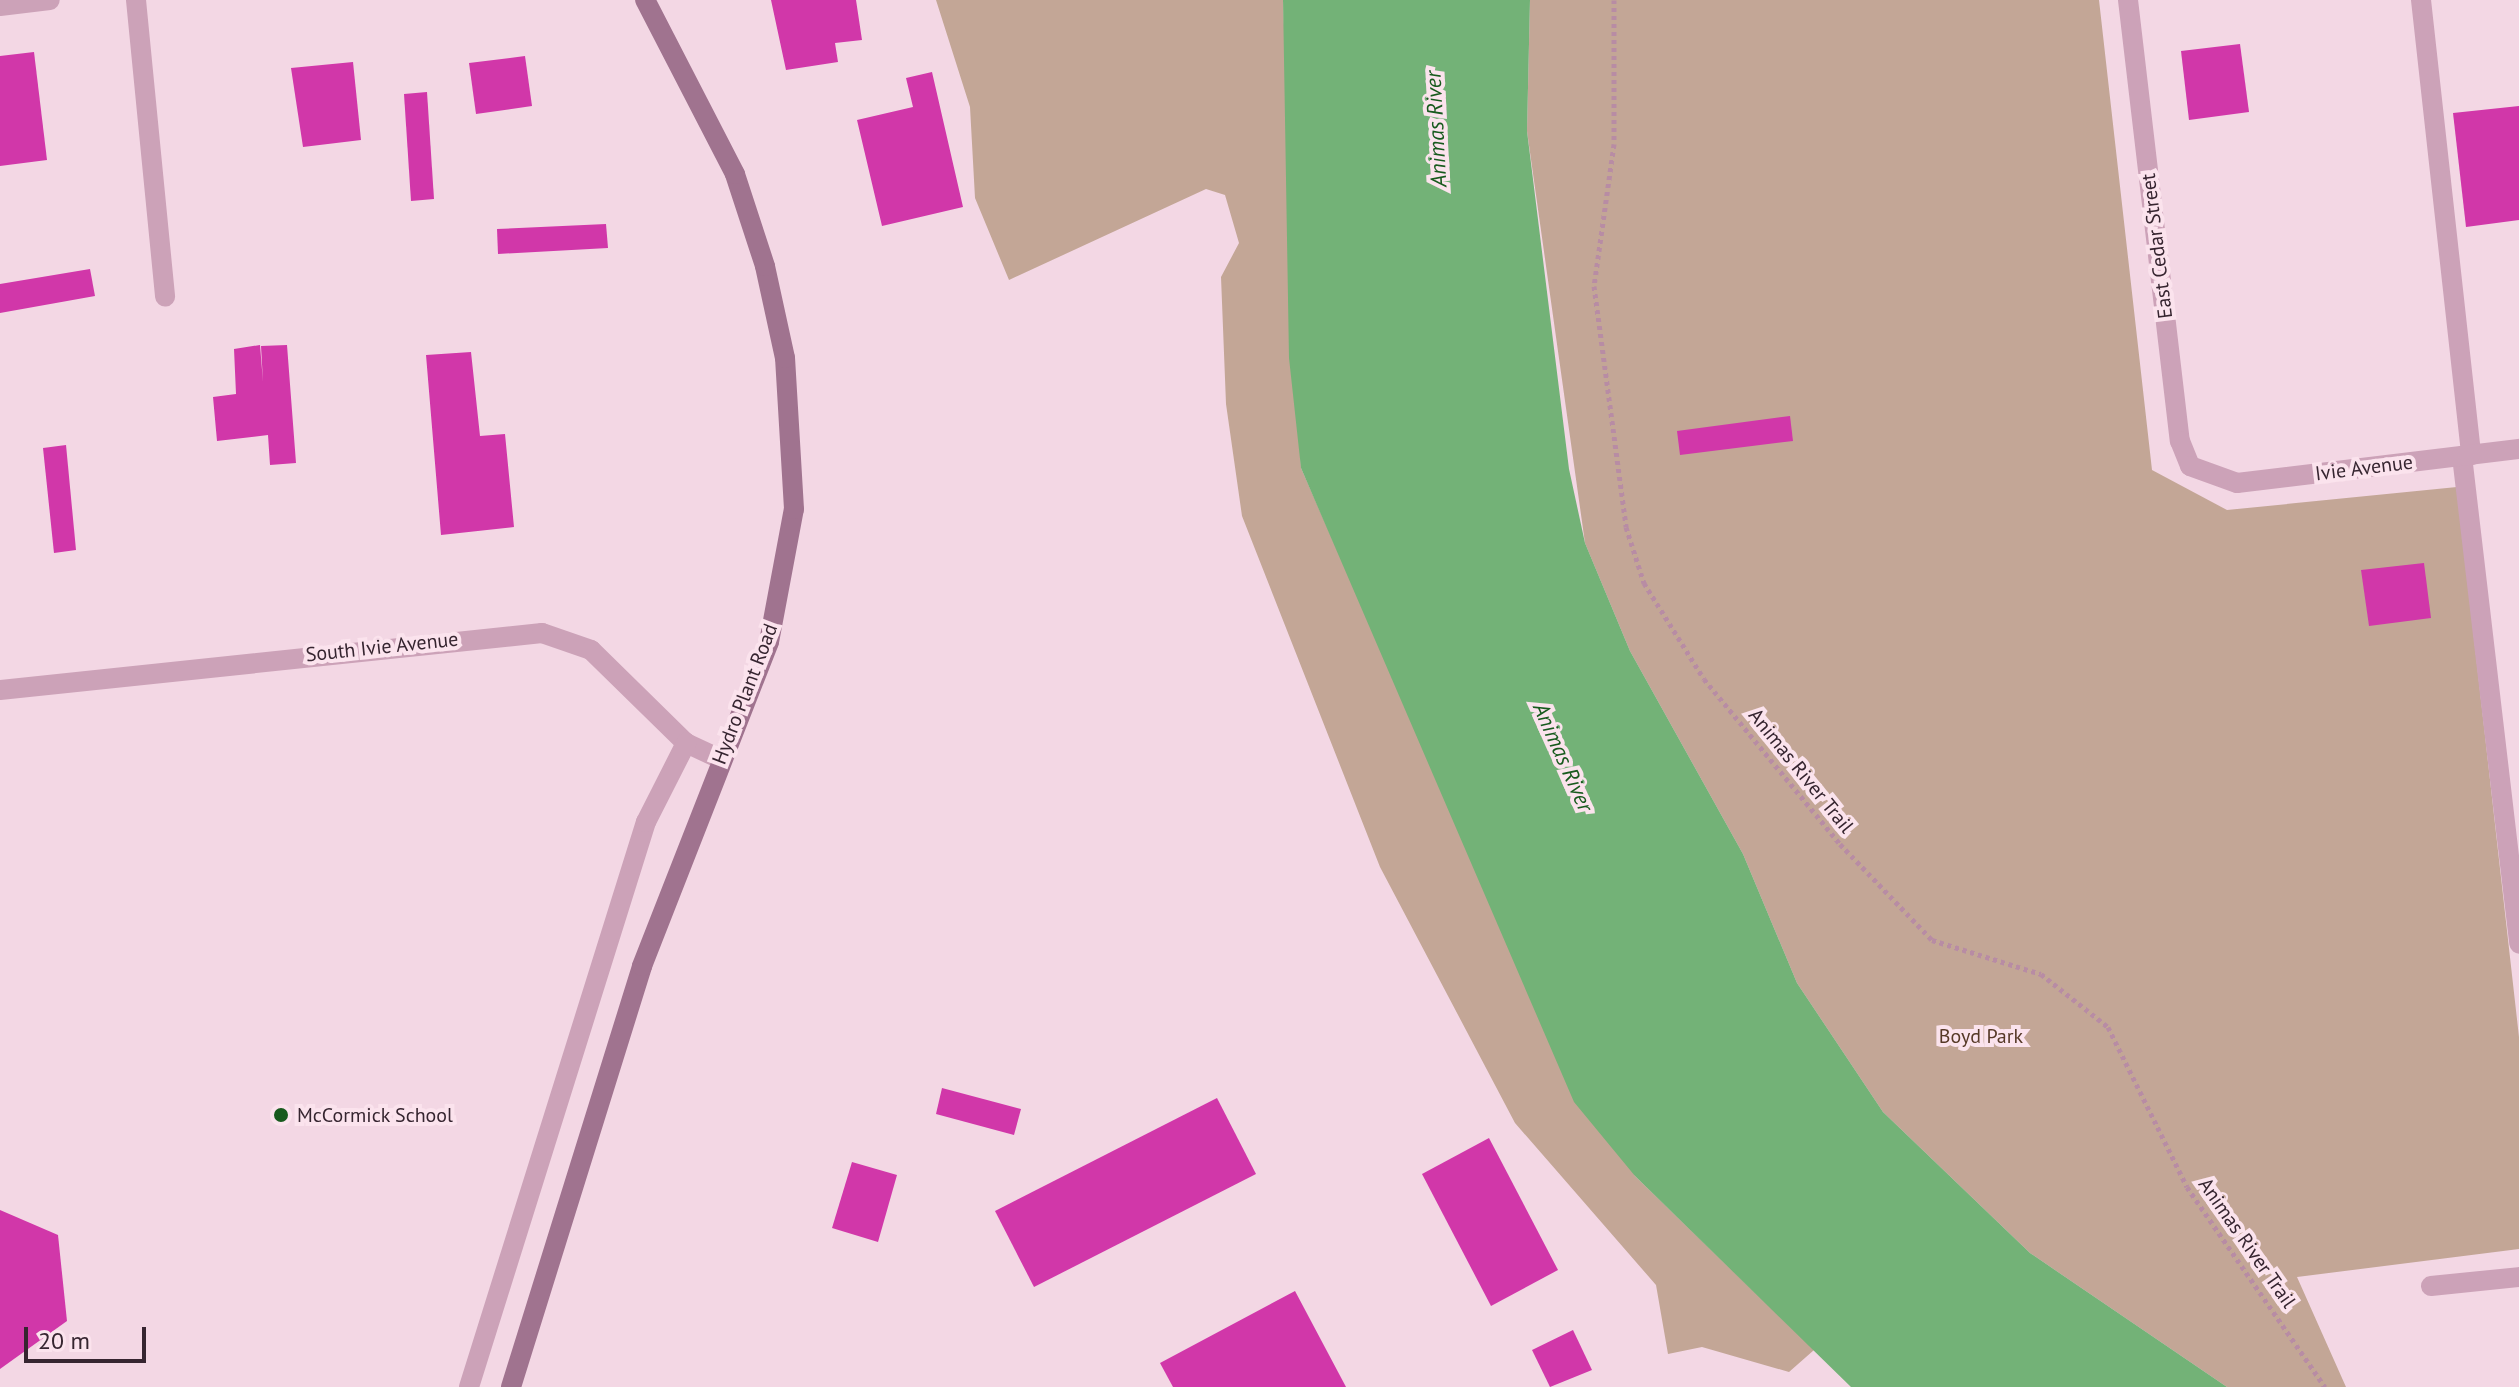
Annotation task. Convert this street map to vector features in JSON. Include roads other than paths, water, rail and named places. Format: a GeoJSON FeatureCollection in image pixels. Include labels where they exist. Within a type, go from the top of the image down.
{"type":"FeatureCollection","features":[{"type":"Feature","properties":{"kind":"street"},"geometry":{"type":"LineString","coordinates":[[0,6],[50,0]]}},
{"type":"Feature","properties":{"kind":"street"},"geometry":{"type":"LineString","coordinates":[[136,0],[165,297]]}},
{"type":"Feature","properties":{"kind":"street","name":"Hydro Plant Road"},"geometry":{"type":"LineString","coordinates":[[511,1387],[642,966],[720,759],[769,642],[788,564],[794,439],[765,266],[735,174],[645,0]]}},
{"type":"Feature","properties":{"kind":"street","name":"East Cedar Street"},"geometry":{"type":"LineString","coordinates":[[2128,0],[2182,449],[2190,466],[2209,479]]}},
{"type":"Feature","properties":{"kind":"street"},"geometry":{"type":"LineString","coordinates":[[2421,0],[2519,944]]}},
{"type":"Feature","properties":{"kind":"street","name":"Ivie Avenue"},"geometry":{"type":"LineString","coordinates":[[2209,479],[2237,483],[2519,449]]}},
{"type":"Feature","properties":{"kind":"street","name":"South Ivie Avenue"},"geometry":{"type":"LineString","coordinates":[[0,690],[542,633],[591,650],[686,743],[720,759]]}},
{"type":"Feature","properties":{"kind":"street"},"geometry":{"type":"LineString","coordinates":[[469,1387],[646,822],[686,743]]}},
{"type":"Feature","properties":{"kind":"street"},"geometry":{"type":"LineString","coordinates":[[2431,1286],[2519,1277]]}},
{"type":"Feature","properties":{"kind":"water","name":"Animas River"},"geometry":{"type":"Polygon","coordinates":[[[1283,0],[1530,0],[1527,131],[1569,469],[1585,543],[1630,651],[1743,854],[1797,983],[1883,1112],[2030,1253],[2227,1387],[1851,1387],[1635,1176],[1574,1102],[1301,468],[1289,358],[1283,0]]]}},
{"type":"Feature","properties":{"kind":"place","name":"McCormick School"},"geometry":{"type":"Point","coordinates":[281,1115]}},
{"type":"Feature","properties":{"kind":"park label","name":"Boyd Park"},"geometry":{"type":"Point","coordinates":[1981,1036]}}]}
